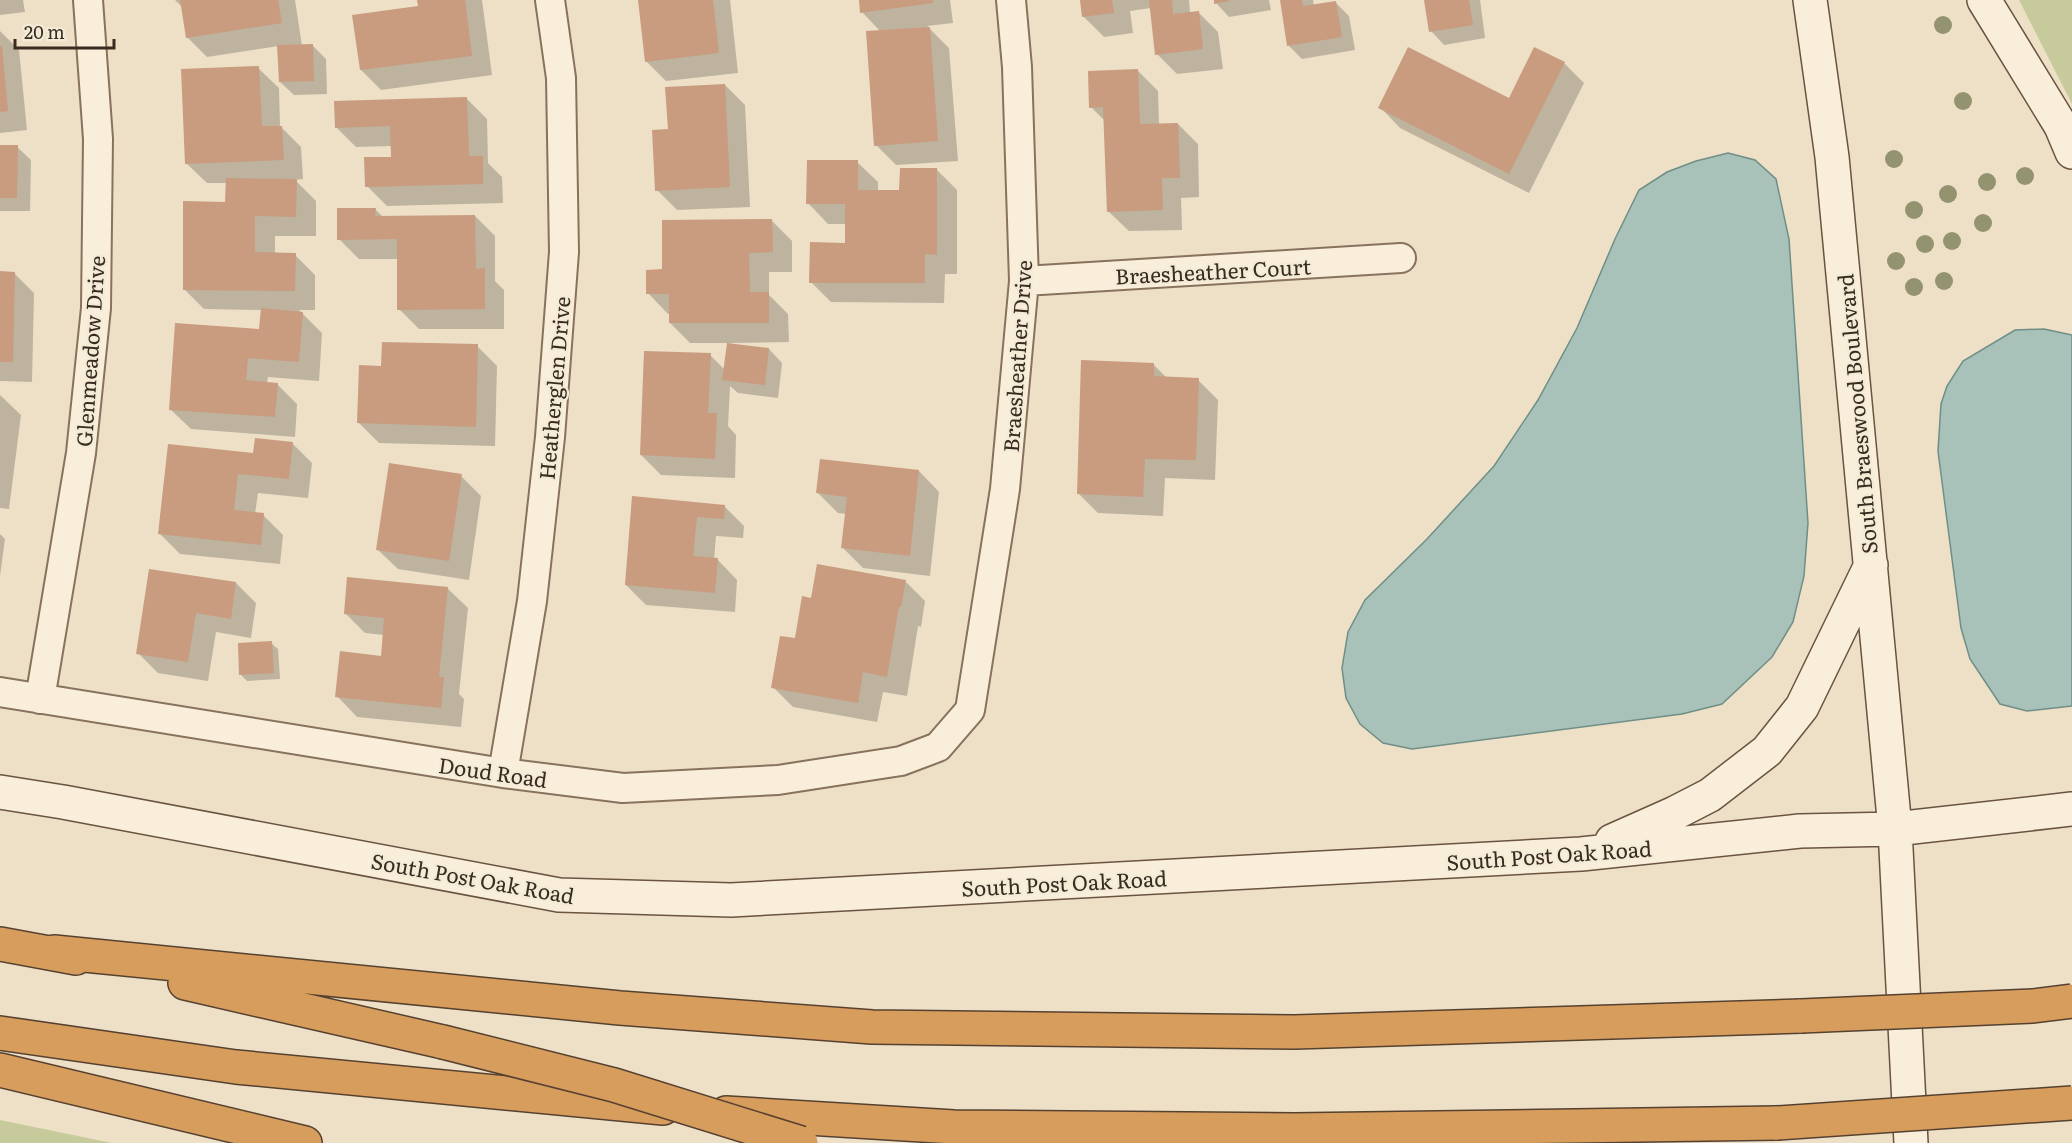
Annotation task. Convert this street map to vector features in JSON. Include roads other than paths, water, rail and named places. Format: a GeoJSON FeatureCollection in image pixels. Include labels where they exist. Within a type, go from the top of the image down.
{"type":"FeatureCollection","features":[{"type":"Feature","properties":{"kind":"highway"},"geometry":{"type":"LineString","coordinates":[[0,944],[54,952],[620,1008],[872,1027],[1295,1032],[1801,1016],[2072,1001]]}},
{"type":"Feature","properties":{"kind":"highway"},"geometry":{"type":"LineString","coordinates":[[54,952],[443,1042],[614,1085],[801,1143]]}},
{"type":"Feature","properties":{"kind":"highway"},"geometry":{"type":"LineString","coordinates":[[0,1033],[248,1068],[719,1113],[954,1127],[1294,1130],[1778,1123],[2072,1102]]}},
{"type":"Feature","properties":{"kind":"highway"},"geometry":{"type":"LineString","coordinates":[[0,1070],[305,1143]]}},
{"type":"Feature","properties":{"kind":"main road","name":"South Braeswood Boulevard"},"geometry":{"type":"LineString","coordinates":[[1810,0],[1832,157],[1895,829],[1911,1143]]}},
{"type":"Feature","properties":{"kind":"main road"},"geometry":{"type":"LineString","coordinates":[[1984,0],[2061,126],[2072,152]]}},
{"type":"Feature","properties":{"kind":"main road"},"geometry":{"type":"LineString","coordinates":[[1581,854],[1675,813],[1710,795],[1767,751],[1802,707],[1871,565]]}},
{"type":"Feature","properties":{"kind":"main road","name":"South Post Oak Road"},"geometry":{"type":"LineString","coordinates":[[0,792],[559,895],[731,900],[1581,854],[1800,831],[1895,829],[2072,809]]}},
{"type":"Feature","properties":{"kind":"street","name":"Glenmeadow Drive"},"geometry":{"type":"LineString","coordinates":[[40,699],[81,453],[96,308],[98,139],[88,0]]}},
{"type":"Feature","properties":{"kind":"street","name":"Heatherglen Drive"},"geometry":{"type":"LineString","coordinates":[[503,773],[532,601],[550,437],[564,252],[561,78],[550,0]]}},
{"type":"Feature","properties":{"kind":"street","name":"Braesheather Drive"},"geometry":{"type":"LineString","coordinates":[[970,710],[1005,489],[1024,281],[1017,67],[1011,0]]}},
{"type":"Feature","properties":{"kind":"street","name":"Braesheather Court"},"geometry":{"type":"LineString","coordinates":[[1024,281],[1401,258]]}},
{"type":"Feature","properties":{"kind":"street","name":"Doud Road"},"geometry":{"type":"LineString","coordinates":[[0,692],[503,773],[623,789],[778,780],[901,761],[938,747],[970,710]]}},
{"type":"Feature","properties":{"kind":"water"},"geometry":{"type":"Polygon","coordinates":[[[1728,153],[1755,160],[1776,179],[1789,239],[1808,523],[1804,576],[1793,622],[1772,657],[1722,704],[1682,714],[1412,749],[1383,743],[1360,724],[1346,698],[1342,668],[1348,632],[1365,600],[1427,539],[1494,466],[1538,400],[1577,328],[1615,239],[1639,190],[1667,172],[1696,161],[1728,153]]]}},
{"type":"Feature","properties":{"kind":"water"},"geometry":{"type":"Polygon","coordinates":[[[2044,329],[2072,335],[2072,706],[2027,711],[2000,704],[1970,659],[1961,628],[1938,451],[1941,404],[1947,386],[1963,361],[2015,330],[2044,329]]]}}]}
